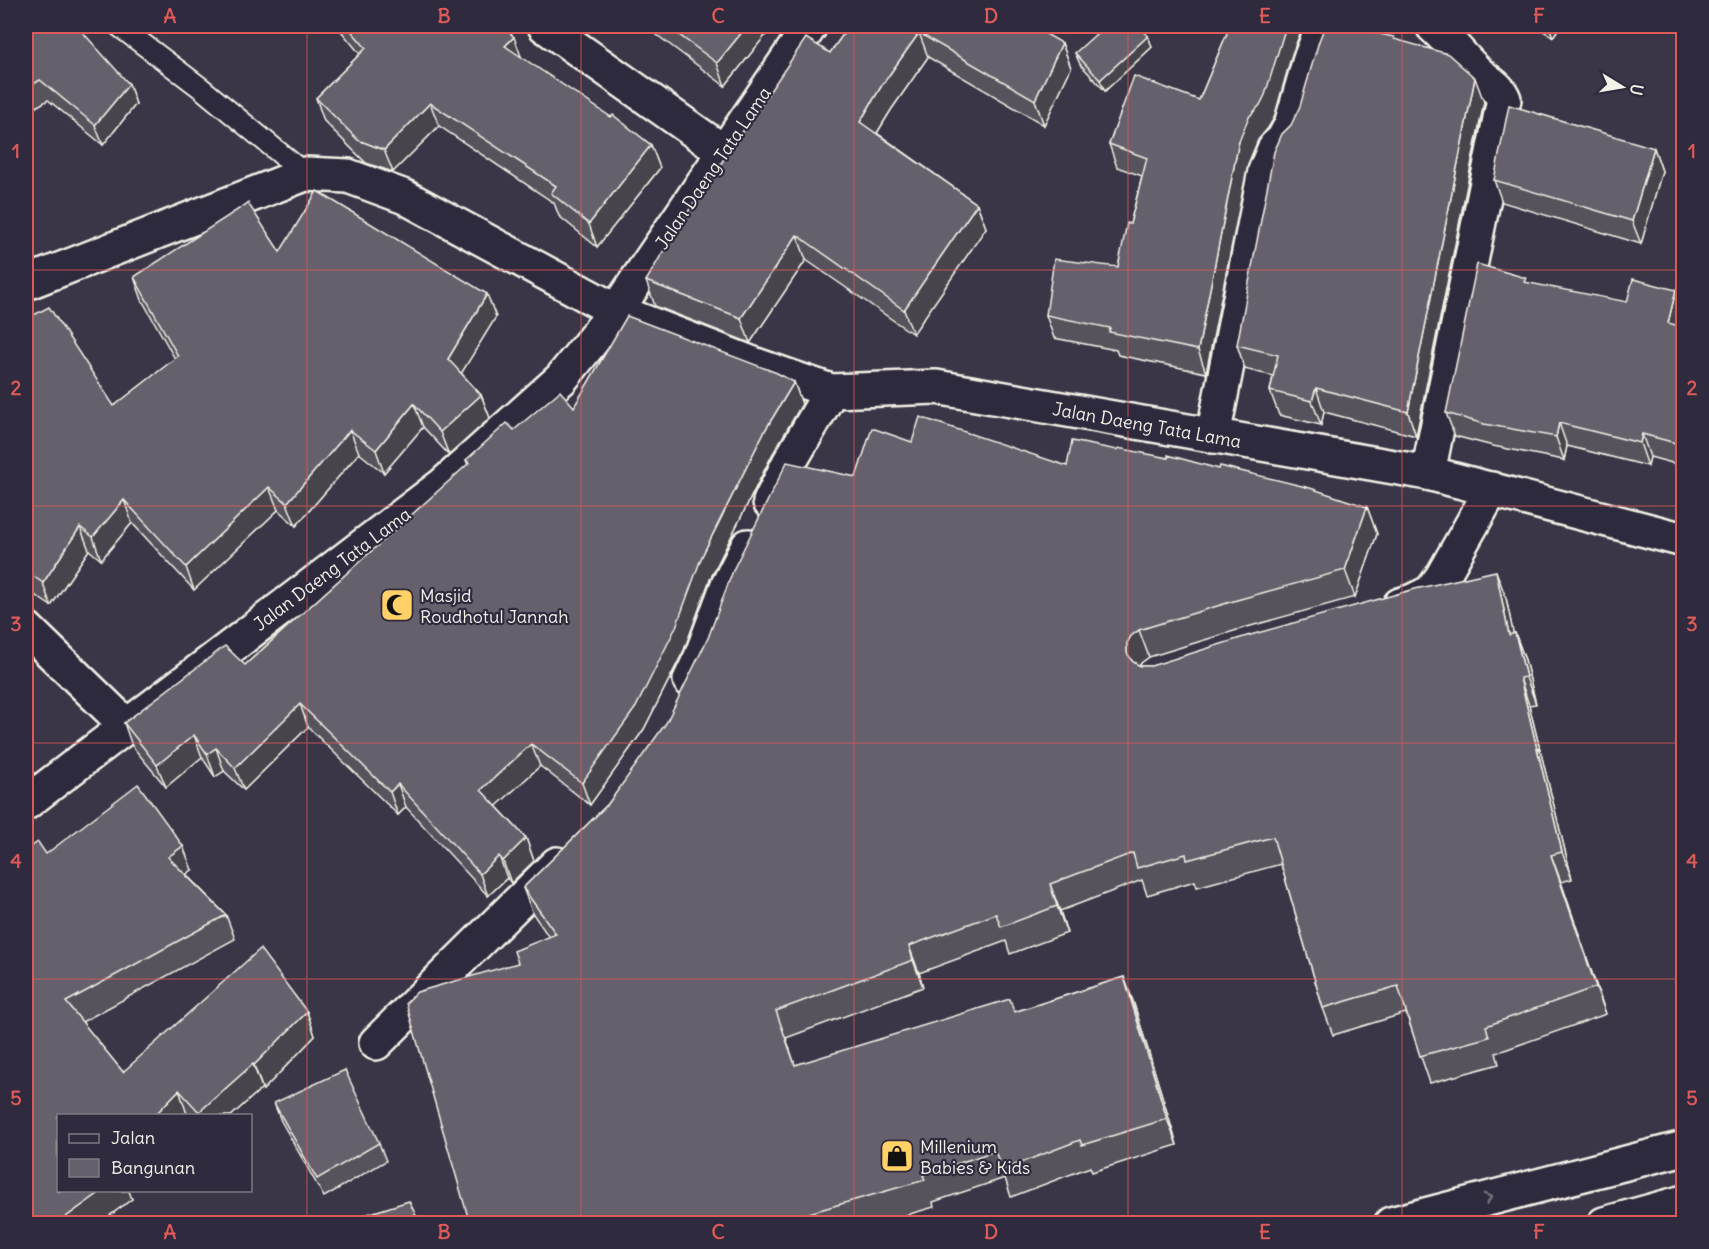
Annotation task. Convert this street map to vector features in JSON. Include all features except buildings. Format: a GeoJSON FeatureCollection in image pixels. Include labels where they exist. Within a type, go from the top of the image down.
{"type":"FeatureCollection","features":[{"type":"Feature","properties":{"kind":"main road"},"geometry":{"type":"LineString","coordinates":[[545,26],[724,152]]}},
{"type":"Feature","properties":{"kind":"main road","name":"Jalan Daeng Tata Lama"},"geometry":{"type":"LineString","coordinates":[[26,803],[444,484],[561,379],[616,311],[810,26]]}},
{"type":"Feature","properties":{"kind":"main road"},"geometry":{"type":"LineString","coordinates":[[1213,436],[1265,171],[1275,147],[1283,140],[1291,125],[1310,59],[1323,26]]}},
{"type":"Feature","properties":{"kind":"main road"},"geometry":{"type":"LineString","coordinates":[[1428,473],[1504,99],[1499,88],[1478,73],[1446,36],[1433,26]]}},
{"type":"Feature","properties":{"kind":"main road"},"geometry":{"type":"LineString","coordinates":[[26,283],[305,174],[348,176],[405,197],[616,311]]}},
{"type":"Feature","properties":{"kind":"main road","name":"Jalan Daeng Tata Lama"},"geometry":{"type":"LineString","coordinates":[[616,311],[753,364],[831,390],[936,387],[1428,473],[1683,540]]}},
{"type":"Feature","properties":{"kind":"main road"},"geometry":{"type":"LineString","coordinates":[[676,708],[701,657],[727,587],[789,463],[831,390]]}},
{"type":"Feature","properties":{"kind":"main road"},"geometry":{"type":"LineString","coordinates":[[1366,615],[1413,601],[1431,592],[1442,577],[1492,489]]}},
{"type":"Feature","properties":{"kind":"main road"},"geometry":{"type":"LineString","coordinates":[[26,628],[126,725]]}},
{"type":"Feature","properties":{"kind":"main road"},"geometry":{"type":"LineString","coordinates":[[376,1043],[578,843]]}},
{"type":"Feature","properties":{"kind":"main road"},"geometry":{"type":"LineString","coordinates":[[1391,1224],[1683,1148]]}},
{"type":"Feature","properties":{"kind":"main road"},"geometry":{"type":"LineString","coordinates":[[1604,1224],[1683,1202]]}},
{"type":"Feature","properties":{"kind":"lane"},"geometry":{"type":"LineString","coordinates":[[119,26],[201,88],[305,174]]}},
{"type":"Feature","properties":{"kind":"place","name":"Masjid Roudhotul Jannah"},"geometry":{"type":"Point","coordinates":[397,605]}},
{"type":"Feature","properties":{"kind":"place","name":"Millenium Babies & Kids"},"geometry":{"type":"Point","coordinates":[897,1156]}}]}
